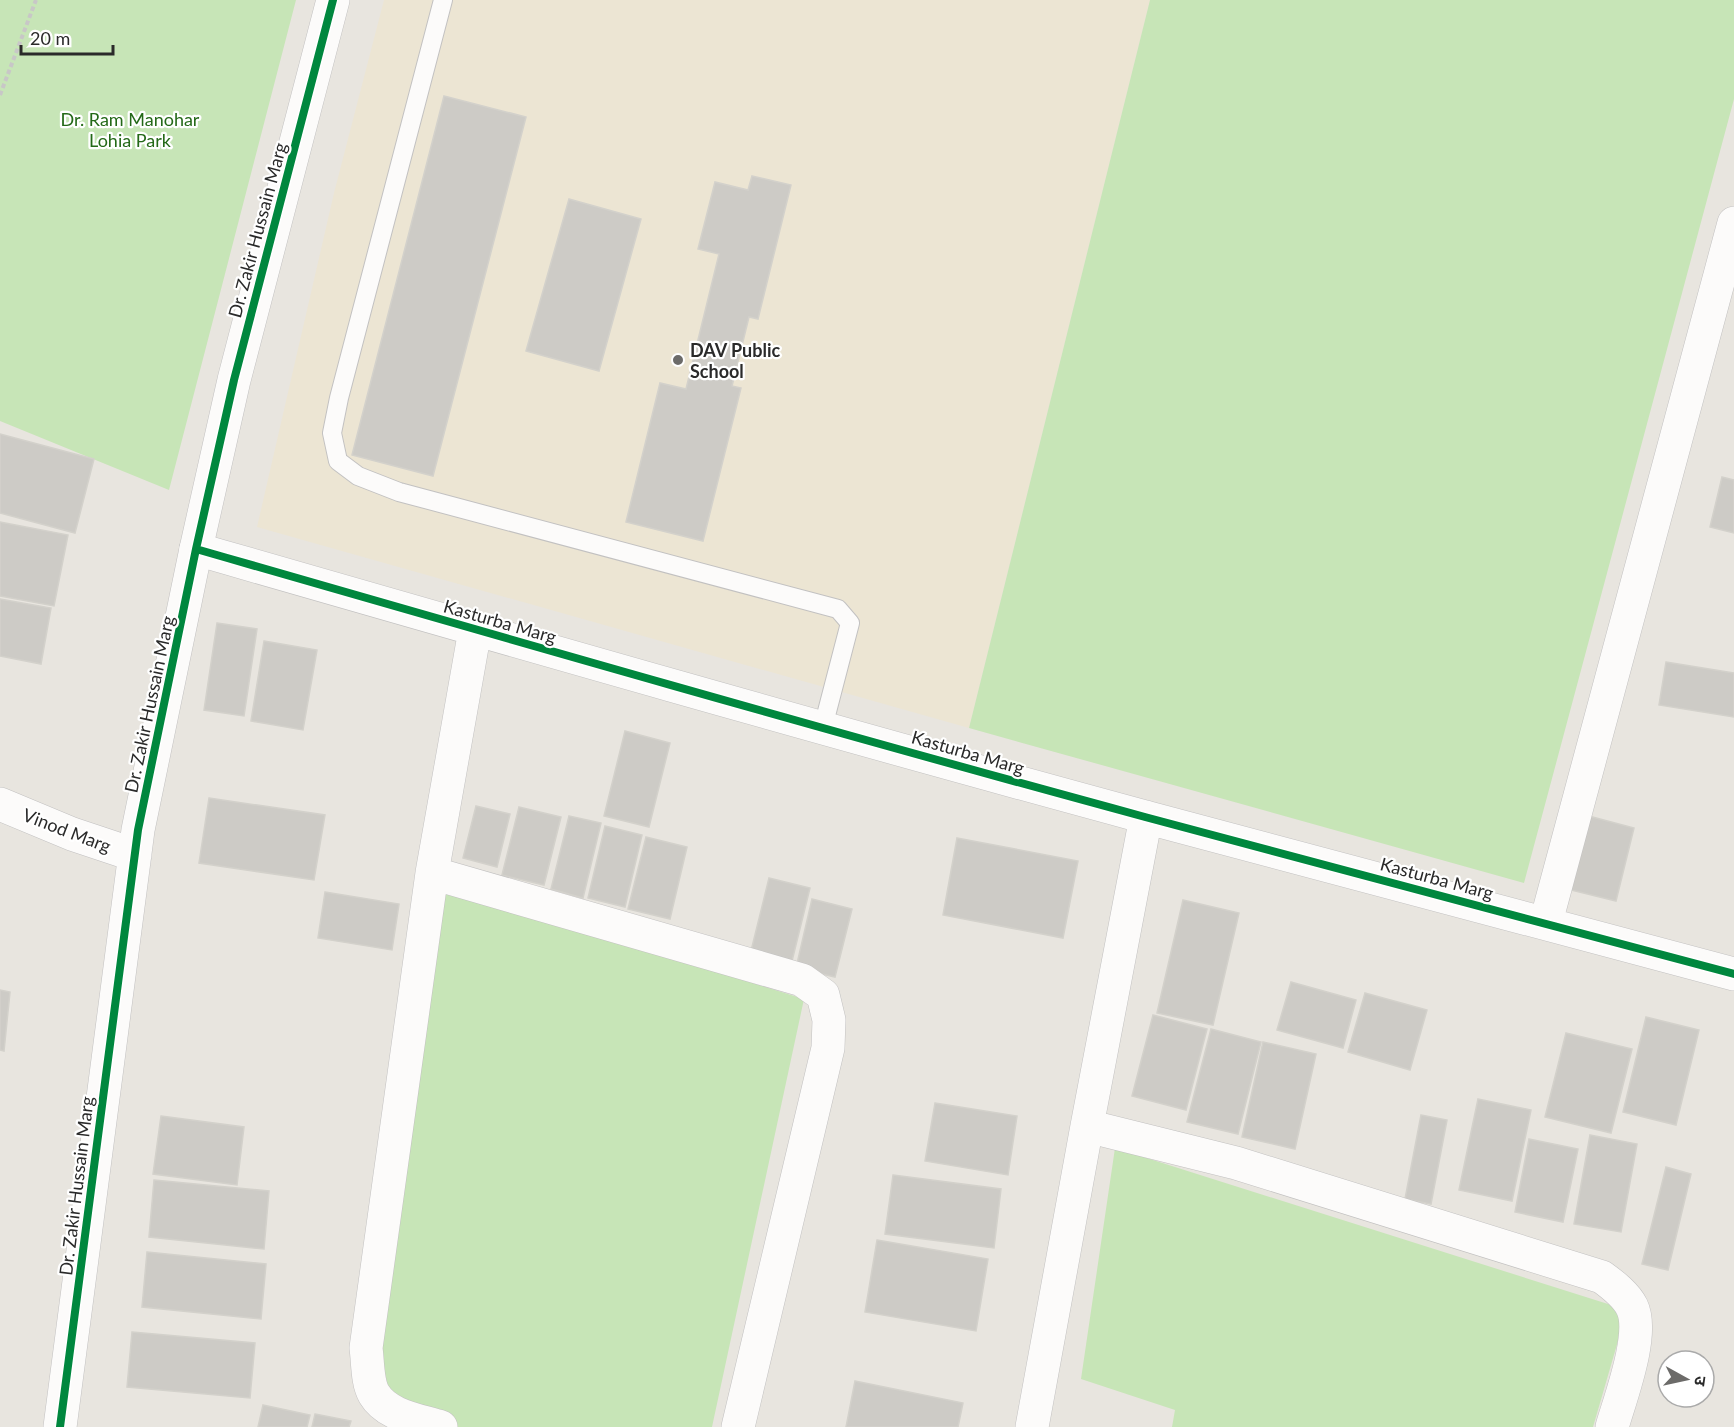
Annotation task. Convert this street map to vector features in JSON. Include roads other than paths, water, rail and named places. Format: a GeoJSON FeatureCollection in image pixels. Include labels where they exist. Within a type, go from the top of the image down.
{"type":"FeatureCollection","features":[{"type":"Feature","properties":{"kind":"street","name":"Dr. Zakir Hussain Marg"},"geometry":{"type":"LineString","coordinates":[[60,1427],[138,830],[196,549],[237,369],[333,0]]}},
{"type":"Feature","properties":{"kind":"street"},"geometry":{"type":"LineString","coordinates":[[1546,922],[1734,223]]}},
{"type":"Feature","properties":{"kind":"street","name":"Kasturba Marg"},"geometry":{"type":"LineString","coordinates":[[196,549],[475,630],[1146,817],[1734,974]]}},
{"type":"Feature","properties":{"kind":"street"},"geometry":{"type":"LineString","coordinates":[[441,1427],[393,1412],[374,1395],[366,1348],[432,873],[475,630]]}},
{"type":"Feature","properties":{"kind":"street","name":"Vinod Marg"},"geometry":{"type":"LineString","coordinates":[[0,804],[72,834],[135,855]]}},
{"type":"Feature","properties":{"kind":"street"},"geometry":{"type":"LineString","coordinates":[[1032,1427],[1146,817]]}},
{"type":"Feature","properties":{"kind":"street"},"geometry":{"type":"LineString","coordinates":[[432,873],[802,980],[823,995],[829,1020],[828,1048],[738,1427]]}},
{"type":"Feature","properties":{"kind":"street"},"geometry":{"type":"LineString","coordinates":[[1087,1126],[1236,1164],[1602,1277],[1616,1288],[1633,1308],[1636,1333],[1632,1357],[1612,1427]]}},
{"type":"Feature","properties":{"kind":"lane"},"geometry":{"type":"LineString","coordinates":[[443,0],[339,398],[332,433],[338,462],[358,476],[399,492],[838,609],[850,624],[823,727]]}},
{"type":"Feature","properties":{"kind":"place","name":"DAV Public School"},"geometry":{"type":"Point","coordinates":[678,360]}},
{"type":"Feature","properties":{"kind":"park label","name":"Dr. Ram Manohar Lohia Park"},"geometry":{"type":"Point","coordinates":[130,129]}}]}
